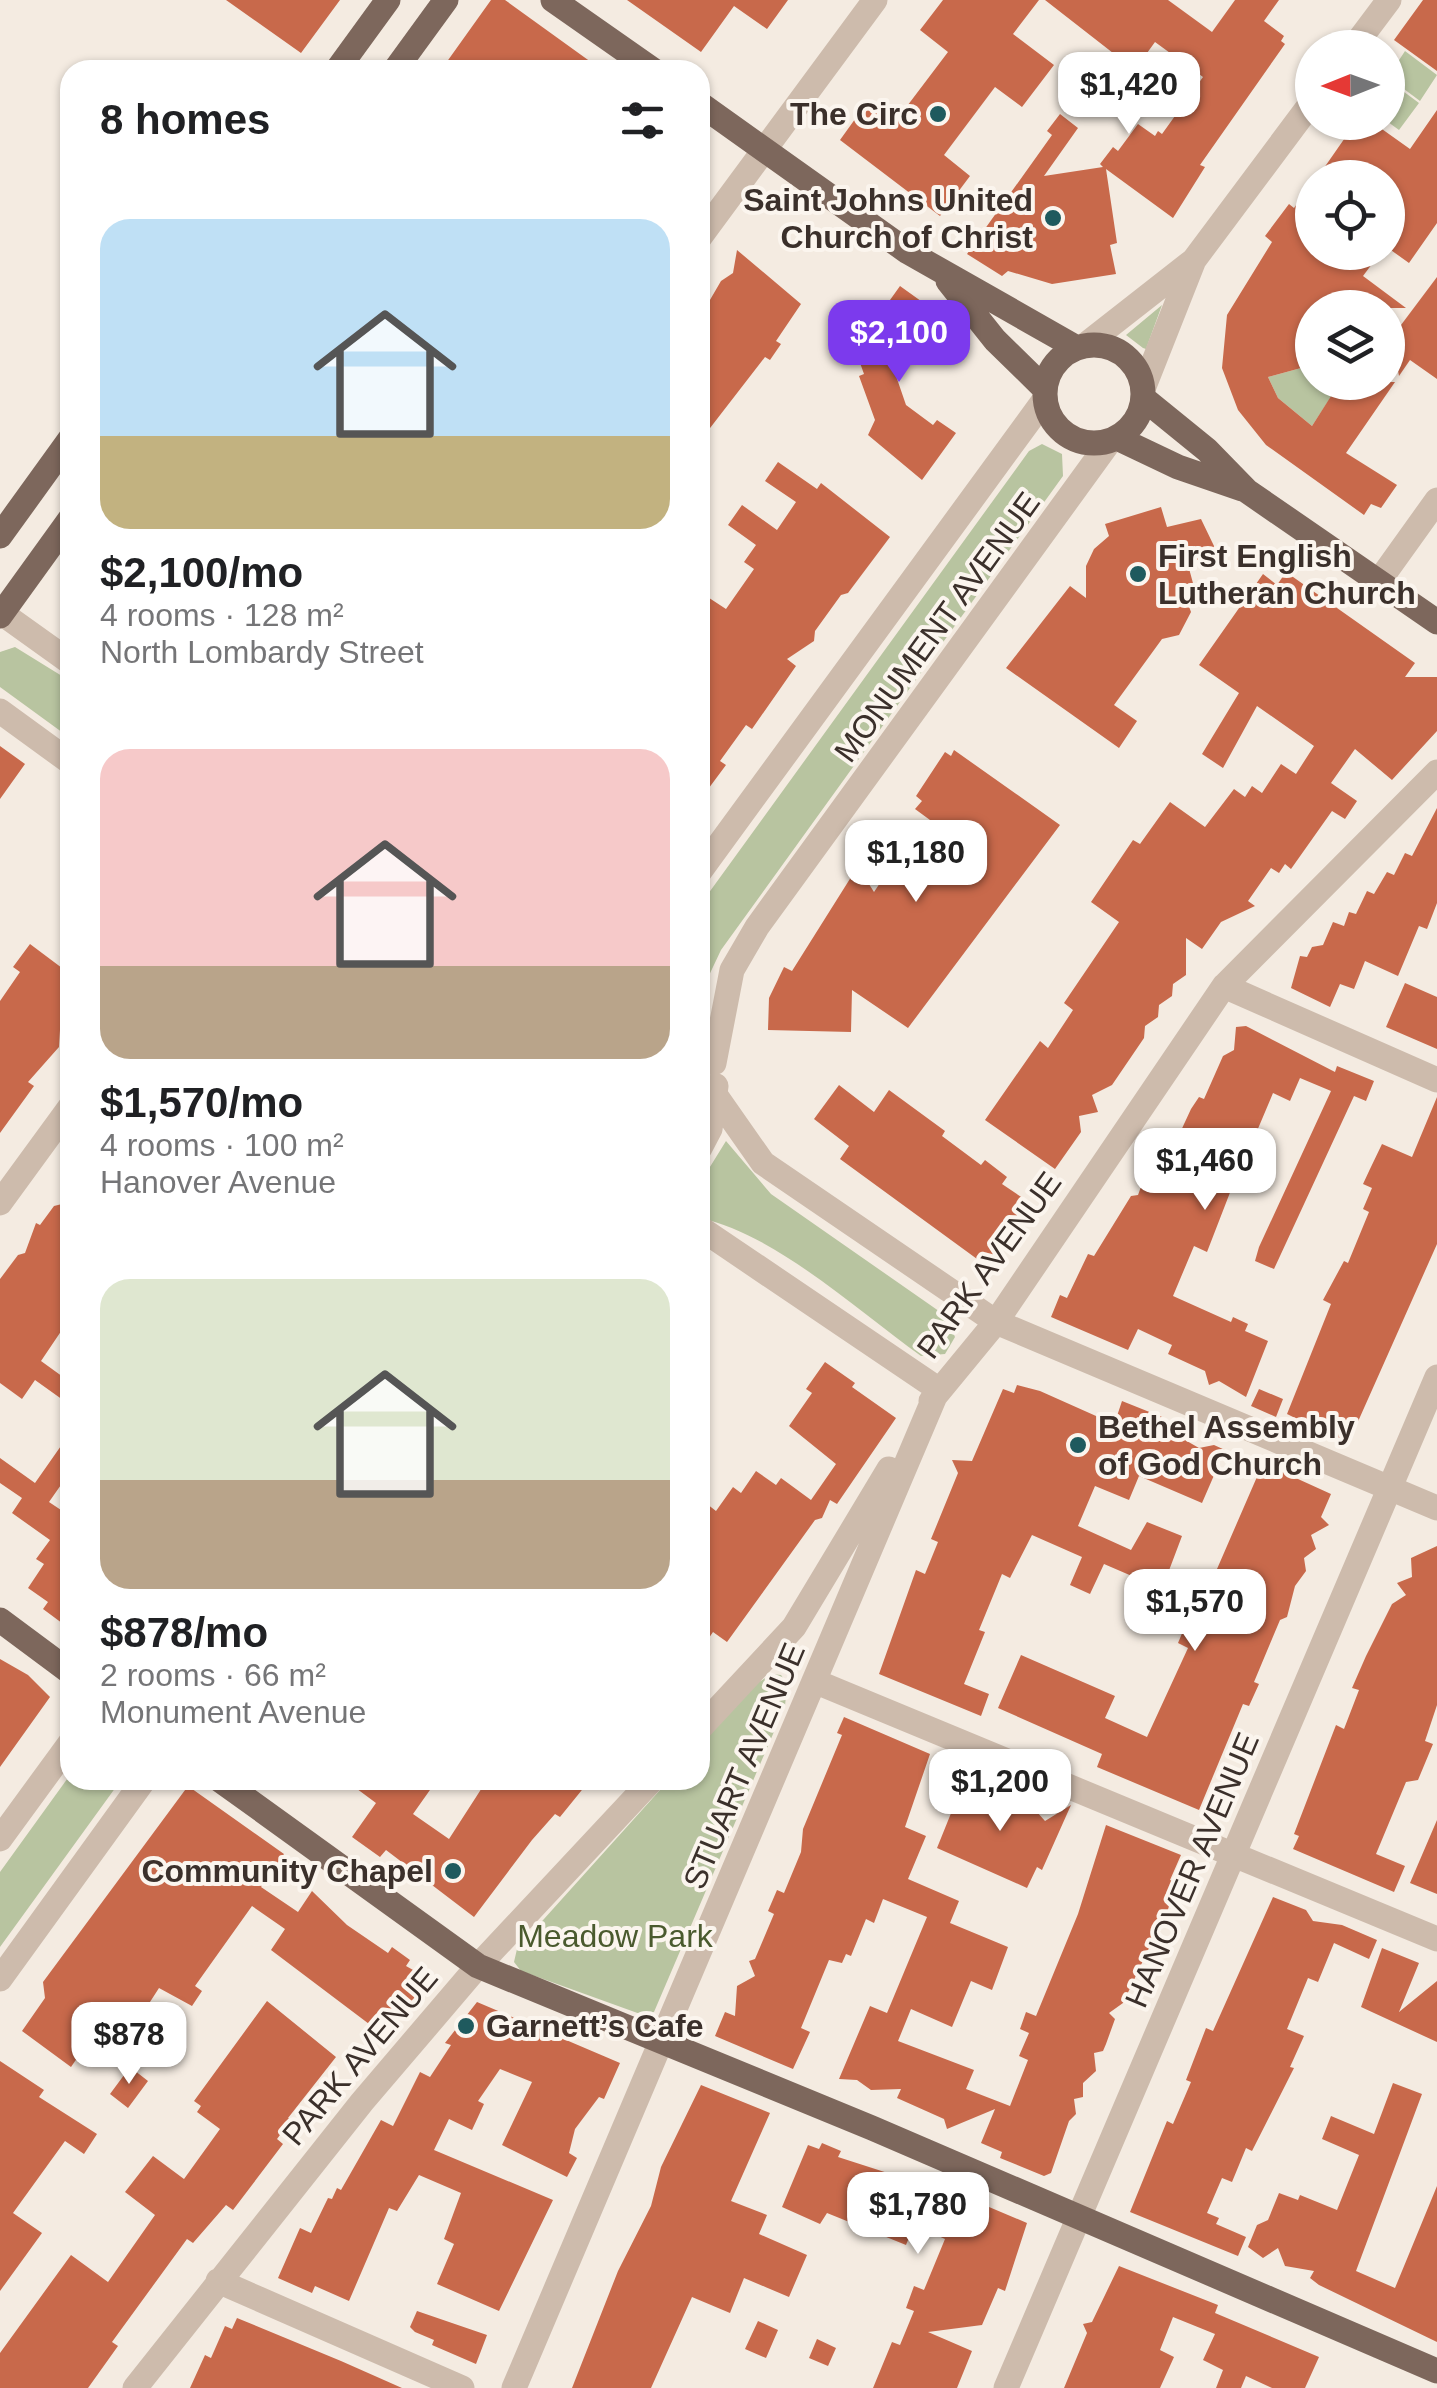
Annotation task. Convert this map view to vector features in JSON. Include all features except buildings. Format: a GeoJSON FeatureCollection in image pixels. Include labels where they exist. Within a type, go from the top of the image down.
{"type":"FeatureCollection","features":[{"type":"Feature","properties":{"kind":"main road"},"geometry":{"type":"LineString","coordinates":[[344,60],[388,0]]}},
{"type":"Feature","properties":{"kind":"main road"},"geometry":{"type":"LineString","coordinates":[[401,60],[446,0]]}},
{"type":"Feature","properties":{"kind":"main road"},"geometry":{"type":"LineString","coordinates":[[554,0],[639,60]]}},
{"type":"Feature","properties":{"kind":"main road"},"geometry":{"type":"LineString","coordinates":[[710,111],[941,273],[1080,347]]}},
{"type":"Feature","properties":{"kind":"main road"},"geometry":{"type":"LineString","coordinates":[[941,273],[1045,394],[1056,426],[1067,436],[1095,444],[1114,440],[1135,421],[1143,393]]}},
{"type":"Feature","properties":{"kind":"main road"},"geometry":{"type":"LineString","coordinates":[[1045,394],[1052,368],[1080,347],[1100,345],[1129,360],[1143,393],[1247,491],[1437,622]]}},
{"type":"Feature","properties":{"kind":"main road"},"geometry":{"type":"LineString","coordinates":[[1114,440],[1178,468],[1247,491]]}},
{"type":"Feature","properties":{"kind":"main road"},"geometry":{"type":"LineString","coordinates":[[0,536],[60,453]]}},
{"type":"Feature","properties":{"kind":"main road"},"geometry":{"type":"LineString","coordinates":[[1,614],[60,533]]}},
{"type":"Feature","properties":{"kind":"main road"},"geometry":{"type":"LineString","coordinates":[[0,1620],[60,1665]]}},
{"type":"Feature","properties":{"kind":"main road"},"geometry":{"type":"LineString","coordinates":[[234,1790],[478,1966],[1080,2216],[1437,2371]]}},
{"type":"Feature","properties":{"kind":"street"},"geometry":{"type":"LineString","coordinates":[[710,222],[875,0]]}},
{"type":"Feature","properties":{"kind":"street"},"geometry":{"type":"LineString","coordinates":[[1366,30],[1388,0]]}},
{"type":"Feature","properties":{"kind":"street"},"geometry":{"type":"LineString","coordinates":[[1143,393],[1194,260],[1295,125]]}},
{"type":"Feature","properties":{"kind":"street"},"geometry":{"type":"LineString","coordinates":[[1080,347],[1194,260]]}},
{"type":"Feature","properties":{"kind":"street","name":"MONUMENT AVENUE"},"geometry":{"type":"LineString","coordinates":[[710,858],[1045,394]]}},
{"type":"Feature","properties":{"kind":"street","name":"MONUMENT AVENUE"},"geometry":{"type":"LineString","coordinates":[[710,1042],[732,970],[757,927],[1114,440]]}},
{"type":"Feature","properties":{"kind":"street"},"geometry":{"type":"LineString","coordinates":[[1379,581],[1437,500]]}},
{"type":"Feature","properties":{"kind":"street"},"geometry":{"type":"LineString","coordinates":[[1,614],[60,655]]}},
{"type":"Feature","properties":{"kind":"street"},"geometry":{"type":"LineString","coordinates":[[0,711],[60,755]]}},
{"type":"Feature","properties":{"kind":"street","name":"PARK AVENUE"},"geometry":{"type":"LineString","coordinates":[[710,1717],[794,1627],[938,1388],[996,1322],[1224,986],[1437,772]]}},
{"type":"Feature","properties":{"kind":"street"},"geometry":{"type":"LineString","coordinates":[[1224,986],[1437,1080]]}},
{"type":"Feature","properties":{"kind":"street","name":"MONUMENT AVENUE"},"geometry":{"type":"LineString","coordinates":[[710,1067],[716,1096]]}},
{"type":"Feature","properties":{"kind":"street"},"geometry":{"type":"LineString","coordinates":[[716,1096],[763,1163],[996,1322],[1437,1508]]}},
{"type":"Feature","properties":{"kind":"street"},"geometry":{"type":"LineString","coordinates":[[710,1129],[716,1096]]}},
{"type":"Feature","properties":{"kind":"street"},"geometry":{"type":"LineString","coordinates":[[0,1203],[60,1120]]}},
{"type":"Feature","properties":{"kind":"street"},"geometry":{"type":"LineString","coordinates":[[710,1235],[938,1388]]}},
{"type":"Feature","properties":{"kind":"street","name":"HANOVER AVENUE"},"geometry":{"type":"LineString","coordinates":[[1006,2388],[1437,1377]]}},
{"type":"Feature","properties":{"kind":"street","name":"STUART AVENUE"},"geometry":{"type":"LineString","coordinates":[[514,2388],[664,2044],[938,1388]]}},
{"type":"Feature","properties":{"kind":"street"},"geometry":{"type":"LineString","coordinates":[[814,1681],[1236,1852],[1437,1939]]}},
{"type":"Feature","properties":{"kind":"street"},"geometry":{"type":"LineString","coordinates":[[0,1839],[60,1756]]}},
{"type":"Feature","properties":{"kind":"street"},"geometry":{"type":"LineString","coordinates":[[0,1979],[137,1790]]}},
{"type":"Feature","properties":{"kind":"street","name":"PARK AVENUE"},"geometry":{"type":"LineString","coordinates":[[135,2388],[478,1966],[643,1790]]}},
{"type":"Feature","properties":{"kind":"street"},"geometry":{"type":"LineString","coordinates":[[218,2282],[462,2388]]}},
{"type":"Feature","properties":{"kind":"green space"},"geometry":{"type":"Polygon","coordinates":[[[1405,51],[1437,75],[1420,101],[1405,90],[1405,51]]]}},
{"type":"Feature","properties":{"kind":"green space"},"geometry":{"type":"Polygon","coordinates":[[[1405,93],[1419,103],[1405,122],[1405,93]]]}},
{"type":"Feature","properties":{"kind":"green space"},"geometry":{"type":"Polygon","coordinates":[[[1162,305],[1146,349],[1143,348],[1126,335],[1162,305]]]}},
{"type":"Feature","properties":{"kind":"green space"},"geometry":{"type":"Polygon","coordinates":[[[1295,370],[1295,400],[1329,400],[1312,426],[1278,398],[1268,377],[1295,370]]]}},
{"type":"Feature","properties":{"kind":"green space"},"geometry":{"type":"Polygon","coordinates":[[[1042,444],[1062,454],[1063,476],[721,950],[710,973],[710,891],[1029,451],[1042,444]]]}},
{"type":"Feature","properties":{"kind":"green space"},"geometry":{"type":"Polygon","coordinates":[[[15,647],[60,675],[60,731],[0,687],[0,652],[15,647]]]}},
{"type":"Feature","properties":{"kind":"green space"},"geometry":{"type":"Polygon","coordinates":[[[726,1141],[771,1194],[946,1316],[955,1337],[945,1354],[921,1356],[786,1257],[757,1240],[710,1221],[710,1167],[726,1141]]]}},
{"type":"Feature","properties":{"kind":"green space","name":"Meadow Park"},"geometry":{"type":"Polygon","coordinates":[[[772,1674],[781,1675],[787,1684],[785,1706],[654,2012],[643,2015],[521,1971],[514,1962],[517,1949],[660,1790],[710,1790],[710,1734],[754,1685],[772,1674]]]}},
{"type":"Feature","properties":{"kind":"green space"},"geometry":{"type":"Polygon","coordinates":[[[60,1789],[114,1790],[0,1947],[0,1872],[60,1789]]]}},
{"type":"Feature","properties":{"kind":"place","name":"The Circ"},"geometry":{"type":"Point","coordinates":[938,114]}},
{"type":"Feature","properties":{"kind":"place","name":"Saint Johns United Church of Christ"},"geometry":{"type":"Point","coordinates":[1053,218]}},
{"type":"Feature","properties":{"kind":"place","name":"First English Lutheran Church"},"geometry":{"type":"Point","coordinates":[1138,574]}},
{"type":"Feature","properties":{"kind":"place","name":"Bethel Assembly of God Church"},"geometry":{"type":"Point","coordinates":[1078,1445]}},
{"type":"Feature","properties":{"kind":"place","name":"Community Chapel"},"geometry":{"type":"Point","coordinates":[453,1871]}},
{"type":"Feature","properties":{"kind":"place","name":"Garnett’s Cafe"},"geometry":{"type":"Point","coordinates":[466,2026]}}]}
